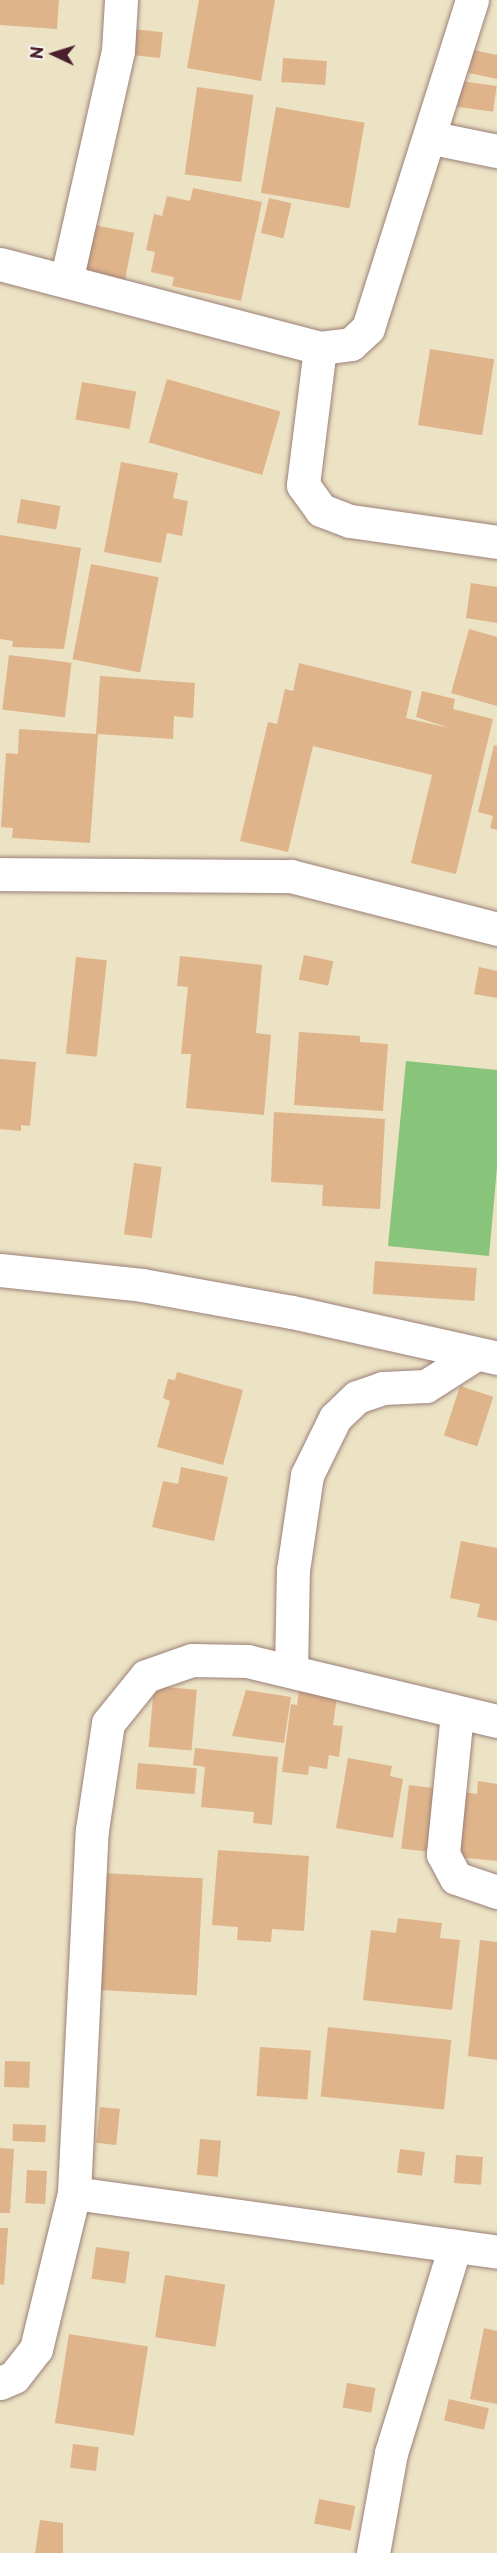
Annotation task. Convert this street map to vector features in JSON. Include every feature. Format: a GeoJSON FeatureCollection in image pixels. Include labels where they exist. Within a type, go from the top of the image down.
{"type":"FeatureCollection","features":[{"type":"Feature","properties":{"kind":"street"},"geometry":{"type":"LineString","coordinates":[[67,277],[118,51],[121,0]]}},
{"type":"Feature","properties":{"kind":"street"},"geometry":{"type":"LineString","coordinates":[[0,264],[67,277],[320,348],[351,344],[368,328],[433,138],[472,0]]}},
{"type":"Feature","properties":{"kind":"street"},"geometry":{"type":"LineString","coordinates":[[433,138],[497,151]]}},
{"type":"Feature","properties":{"kind":"street"},"geometry":{"type":"LineString","coordinates":[[320,348],[303,485],[321,510],[350,521],[497,542]]}},
{"type":"Feature","properties":{"kind":"street"},"geometry":{"type":"LineString","coordinates":[[0,874],[291,876],[497,929]]}},
{"type":"Feature","properties":{"kind":"street"},"geometry":{"type":"LineString","coordinates":[[0,1269],[142,1286],[280,1310],[487,1356]]}},
{"type":"Feature","properties":{"kind":"street"},"geometry":{"type":"LineString","coordinates":[[291,1671],[292,1570],[307,1474],[335,1418],[357,1397],[383,1388],[426,1386],[487,1356]]}},
{"type":"Feature","properties":{"kind":"street"},"geometry":{"type":"LineString","coordinates":[[0,2383],[14,2377],[36,2349],[74,2193],[92,1830],[108,1723],[146,1676],[192,1660],[247,1661],[497,1721]]}},
{"type":"Feature","properties":{"kind":"street"},"geometry":{"type":"LineString","coordinates":[[457,1713],[443,1854],[456,1878],[497,1892]]}},
{"type":"Feature","properties":{"kind":"street"},"geometry":{"type":"LineString","coordinates":[[74,2193],[497,2252]]}},
{"type":"Feature","properties":{"kind":"street"},"geometry":{"type":"LineString","coordinates":[[373,2553],[391,2453],[455,2246]]}},
{"type":"Feature","properties":{"kind":"green space"},"geometry":{"type":"Polygon","coordinates":[[[406,1061],[497,1070],[497,1168],[489,1256],[388,1246],[406,1061]]]}},
{"type":"Feature","properties":{"kind":"building"},"geometry":{"type":"Polygon","coordinates":[[[0,0],[59,0],[57,29],[0,25],[0,0]]]}},
{"type":"Feature","properties":{"kind":"building"},"geometry":{"type":"Polygon","coordinates":[[[199,0],[275,0],[261,81],[187,68],[199,0]]]}},
{"type":"Feature","properties":{"kind":"building"},"geometry":{"type":"Polygon","coordinates":[[[133,29],[163,32],[160,58],[130,55],[133,29]]]}},
{"type":"Feature","properties":{"kind":"building"},"geometry":{"type":"Polygon","coordinates":[[[473,50],[497,55],[497,79],[469,73],[473,50]]]}},
{"type":"Feature","properties":{"kind":"building"},"geometry":{"type":"Polygon","coordinates":[[[283,58],[327,61],[325,85],[281,82],[283,58]]]}},
{"type":"Feature","properties":{"kind":"building"},"geometry":{"type":"Polygon","coordinates":[[[461,81],[497,86],[493,112],[457,107],[461,81]]]}},
{"type":"Feature","properties":{"kind":"building"},"geometry":{"type":"Polygon","coordinates":[[[197,87],[253,95],[241,182],[185,174],[197,87]]]}},
{"type":"Feature","properties":{"kind":"building"},"geometry":{"type":"Polygon","coordinates":[[[276,107],[365,123],[350,208],[261,193],[276,107]]]}},
{"type":"Feature","properties":{"kind":"building"},"geometry":{"type":"Polygon","coordinates":[[[193,188],[262,202],[241,301],[172,286],[174,277],[151,272],[155,252],[146,250],[154,214],[162,216],[167,196],[190,201],[193,188]]]}},
{"type":"Feature","properties":{"kind":"building"},"geometry":{"type":"Polygon","coordinates":[[[269,198],[291,203],[283,238],[261,233],[269,198]]]}},
{"type":"Feature","properties":{"kind":"building"},"geometry":{"type":"Polygon","coordinates":[[[89,224],[134,233],[124,283],[79,274],[89,224]]]}},
{"type":"Feature","properties":{"kind":"building"},"geometry":{"type":"Polygon","coordinates":[[[430,349],[494,359],[482,435],[418,425],[430,349]]]}},
{"type":"Feature","properties":{"kind":"building"},"geometry":{"type":"Polygon","coordinates":[[[167,379],[280,412],[262,475],[149,442],[167,379]]]}},
{"type":"Feature","properties":{"kind":"building"},"geometry":{"type":"Polygon","coordinates":[[[82,382],[136,392],[130,429],[75,419],[82,382]]]}},
{"type":"Feature","properties":{"kind":"building"},"geometry":{"type":"Polygon","coordinates":[[[121,462],[178,473],[173,498],[188,501],[182,536],[167,533],[161,563],[104,552],[121,462]]]}},
{"type":"Feature","properties":{"kind":"building"},"geometry":{"type":"Polygon","coordinates":[[[21,499],[60,506],[56,530],[17,523],[21,499]]]}},
{"type":"Feature","properties":{"kind":"building"},"geometry":{"type":"Polygon","coordinates":[[[0,535],[81,548],[64,649],[12,647],[13,641],[0,639],[0,535]]]}},
{"type":"Feature","properties":{"kind":"building"},"geometry":{"type":"Polygon","coordinates":[[[91,564],[159,577],[140,672],[72,659],[91,564]]]}},
{"type":"Feature","properties":{"kind":"building"},"geometry":{"type":"Polygon","coordinates":[[[471,583],[497,587],[497,623],[466,618],[471,583]]]}},
{"type":"Feature","properties":{"kind":"building"},"geometry":{"type":"Polygon","coordinates":[[[469,629],[497,637],[497,706],[451,693],[469,629]]]}},
{"type":"Feature","properties":{"kind":"building"},"geometry":{"type":"Polygon","coordinates":[[[9,655],[72,663],[65,717],[2,710],[9,655]]]}},
{"type":"Feature","properties":{"kind":"building"},"geometry":{"type":"Polygon","coordinates":[[[299,663],[412,691],[406,718],[449,728],[416,717],[422,691],[455,699],[453,709],[493,719],[456,874],[411,863],[432,775],[313,746],[288,852],[240,841],[268,722],[277,724],[285,689],[293,691],[299,663]]]}},
{"type":"Feature","properties":{"kind":"building"},"geometry":{"type":"Polygon","coordinates":[[[100,676],[195,683],[193,718],[174,716],[173,739],[98,734],[90,843],[12,838],[13,828],[1,827],[6,753],[18,754],[19,729],[96,734],[100,676]]]}},
{"type":"Feature","properties":{"kind":"building"},"geometry":{"type":"Polygon","coordinates":[[[494,745],[497,746],[497,830],[490,828],[493,816],[478,812],[494,745]]]}},
{"type":"Feature","properties":{"kind":"building"},"geometry":{"type":"Polygon","coordinates":[[[304,955],[333,961],[328,986],[299,979],[304,955]]]}},
{"type":"Feature","properties":{"kind":"building"},"geometry":{"type":"Polygon","coordinates":[[[180,956],[262,965],[256,1033],[271,1035],[264,1115],[186,1108],[191,1054],[181,1054],[188,987],[177,986],[180,956]]]}},
{"type":"Feature","properties":{"kind":"building"},"geometry":{"type":"Polygon","coordinates":[[[76,957],[107,960],[97,1057],[66,1053],[76,957]]]}},
{"type":"Feature","properties":{"kind":"building"},"geometry":{"type":"Polygon","coordinates":[[[479,967],[497,971],[497,998],[474,994],[479,967]]]}},
{"type":"Feature","properties":{"kind":"building"},"geometry":{"type":"Polygon","coordinates":[[[299,1032],[360,1036],[360,1042],[388,1044],[383,1111],[294,1105],[299,1032]]]}},
{"type":"Feature","properties":{"kind":"building"},"geometry":{"type":"Polygon","coordinates":[[[0,1059],[36,1062],[30,1126],[21,1125],[21,1131],[0,1129],[0,1059]]]}},
{"type":"Feature","properties":{"kind":"building"},"geometry":{"type":"Polygon","coordinates":[[[274,1112],[385,1119],[380,1209],[322,1206],[323,1185],[271,1182],[274,1112]]]}},
{"type":"Feature","properties":{"kind":"building"},"geometry":{"type":"Polygon","coordinates":[[[134,1163],[162,1167],[152,1238],[124,1234],[134,1163]]]}},
{"type":"Feature","properties":{"kind":"building"},"geometry":{"type":"Polygon","coordinates":[[[375,1261],[477,1268],[474,1301],[373,1294],[375,1261]]]}},
{"type":"Feature","properties":{"kind":"building"},"geometry":{"type":"Polygon","coordinates":[[[177,1372],[243,1390],[223,1465],[157,1447],[170,1401],[163,1398],[168,1379],[175,1380],[177,1372]]]}},
{"type":"Feature","properties":{"kind":"building"},"geometry":{"type":"Polygon","coordinates":[[[460,1386],[493,1397],[477,1446],[444,1435],[460,1386]]]}},
{"type":"Feature","properties":{"kind":"building"},"geometry":{"type":"Polygon","coordinates":[[[181,1467],[228,1477],[214,1541],[152,1527],[163,1481],[178,1484],[181,1467]]]}},
{"type":"Feature","properties":{"kind":"building"},"geometry":{"type":"Polygon","coordinates":[[[461,1541],[497,1548],[497,1621],[477,1617],[480,1604],[450,1598],[461,1541]]]}},
{"type":"Feature","properties":{"kind":"building"},"geometry":{"type":"Polygon","coordinates":[[[154,1686],[197,1690],[192,1751],[149,1747],[154,1686]]]}},
{"type":"Feature","properties":{"kind":"building"},"geometry":{"type":"Polygon","coordinates":[[[246,1690],[291,1697],[284,1743],[232,1736],[246,1690]]]}},
{"type":"Feature","properties":{"kind":"building"},"geometry":{"type":"Polygon","coordinates":[[[299,1691],[337,1697],[333,1725],[343,1726],[339,1757],[329,1755],[327,1769],[309,1766],[308,1775],[282,1772],[291,1704],[297,1705],[299,1691]]]}},
{"type":"Feature","properties":{"kind":"building"},"geometry":{"type":"Polygon","coordinates":[[[195,1748],[278,1757],[272,1825],[253,1823],[254,1812],[201,1807],[205,1767],[193,1765],[195,1748]]]}},
{"type":"Feature","properties":{"kind":"building"},"geometry":{"type":"Polygon","coordinates":[[[348,1758],[392,1766],[390,1776],[403,1779],[393,1838],[336,1828],[348,1758]]]}},
{"type":"Feature","properties":{"kind":"building"},"geometry":{"type":"Polygon","coordinates":[[[138,1763],[197,1768],[195,1794],[136,1789],[138,1763]]]}},
{"type":"Feature","properties":{"kind":"building"},"geometry":{"type":"Polygon","coordinates":[[[478,1781],[497,1784],[497,1861],[447,1856],[455,1791],[477,1794],[478,1781]]]}},
{"type":"Feature","properties":{"kind":"building"},"geometry":{"type":"Polygon","coordinates":[[[409,1785],[440,1789],[432,1852],[401,1849],[409,1785]]]}},
{"type":"Feature","properties":{"kind":"building"},"geometry":{"type":"Polygon","coordinates":[[[218,1850],[309,1856],[304,1931],[272,1929],[271,1942],[237,1940],[238,1927],[212,1925],[218,1850]]]}},
{"type":"Feature","properties":{"kind":"building"},"geometry":{"type":"Polygon","coordinates":[[[101,1873],[203,1878],[197,1995],[95,1990],[101,1873]]]}},
{"type":"Feature","properties":{"kind":"building"},"geometry":{"type":"Polygon","coordinates":[[[398,1918],[442,1923],[440,1938],[460,1940],[452,2010],[363,2000],[371,1930],[396,1933],[398,1918]]]}},
{"type":"Feature","properties":{"kind":"building"},"geometry":{"type":"Polygon","coordinates":[[[480,1940],[497,1942],[497,2060],[468,2056],[480,1940]]]}},
{"type":"Feature","properties":{"kind":"building"},"geometry":{"type":"Polygon","coordinates":[[[328,2027],[451,2040],[444,2110],[321,2097],[328,2027]]]}},
{"type":"Feature","properties":{"kind":"building"},"geometry":{"type":"Polygon","coordinates":[[[260,2047],[311,2051],[307,2099],[257,2096],[260,2047]]]}},
{"type":"Feature","properties":{"kind":"building"},"geometry":{"type":"Polygon","coordinates":[[[5,2061],[30,2062],[29,2088],[4,2087],[5,2061]]]}},
{"type":"Feature","properties":{"kind":"building"},"geometry":{"type":"Polygon","coordinates":[[[100,2107],[120,2109],[116,2145],[96,2143],[100,2107]]]}},
{"type":"Feature","properties":{"kind":"building"},"geometry":{"type":"Polygon","coordinates":[[[13,2124],[46,2125],[45,2142],[12,2141],[13,2124]]]}},
{"type":"Feature","properties":{"kind":"building"},"geometry":{"type":"Polygon","coordinates":[[[200,2139],[221,2141],[218,2177],[197,2175],[200,2139]]]}},
{"type":"Feature","properties":{"kind":"building"},"geometry":{"type":"Polygon","coordinates":[[[0,2148],[14,2149],[10,2213],[0,2213],[0,2148]]]}},
{"type":"Feature","properties":{"kind":"building"},"geometry":{"type":"Polygon","coordinates":[[[400,2149],[425,2152],[422,2176],[397,2173],[400,2149]]]}},
{"type":"Feature","properties":{"kind":"building"},"geometry":{"type":"Polygon","coordinates":[[[456,2155],[483,2157],[481,2185],[454,2183],[456,2155]]]}},
{"type":"Feature","properties":{"kind":"building"},"geometry":{"type":"Polygon","coordinates":[[[27,2170],[47,2171],[45,2204],[25,2203],[27,2170]]]}},
{"type":"Feature","properties":{"kind":"building"},"geometry":{"type":"Polygon","coordinates":[[[0,2228],[8,2228],[4,2285],[0,2284],[0,2228]]]}},
{"type":"Feature","properties":{"kind":"building"},"geometry":{"type":"Polygon","coordinates":[[[96,2247],[130,2252],[125,2283],[92,2279],[96,2247]]]}},
{"type":"Feature","properties":{"kind":"building"},"geometry":{"type":"Polygon","coordinates":[[[165,2275],[225,2285],[215,2347],[155,2337],[165,2275]]]}},
{"type":"Feature","properties":{"kind":"building"},"geometry":{"type":"Polygon","coordinates":[[[484,2328],[497,2331],[497,2404],[470,2399],[484,2328]]]}},
{"type":"Feature","properties":{"kind":"building"},"geometry":{"type":"Polygon","coordinates":[[[69,2334],[148,2347],[134,2435],[55,2423],[69,2334]]]}},
{"type":"Feature","properties":{"kind":"building"},"geometry":{"type":"Polygon","coordinates":[[[347,2383],[376,2388],[371,2413],[343,2408],[347,2383]]]}},
{"type":"Feature","properties":{"kind":"building"},"geometry":{"type":"Polygon","coordinates":[[[449,2399],[489,2408],[484,2430],[444,2420],[449,2399]]]}},
{"type":"Feature","properties":{"kind":"building"},"geometry":{"type":"Polygon","coordinates":[[[73,2444],[99,2447],[96,2471],[70,2468],[73,2444]]]}},
{"type":"Feature","properties":{"kind":"building"},"geometry":{"type":"Polygon","coordinates":[[[319,2499],[355,2506],[351,2531],[314,2524],[319,2499]]]}},
{"type":"Feature","properties":{"kind":"building"},"geometry":{"type":"Polygon","coordinates":[[[40,2520],[63,2523],[63,2553],[35,2553],[40,2520]]]}}]}
